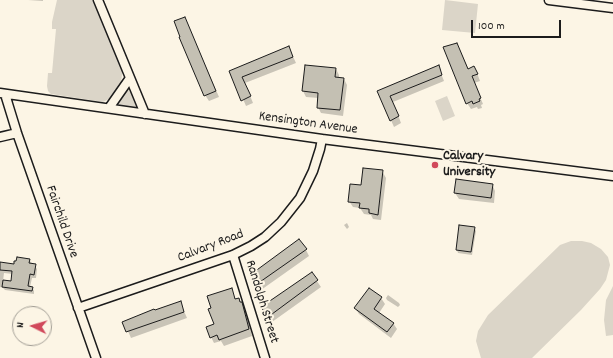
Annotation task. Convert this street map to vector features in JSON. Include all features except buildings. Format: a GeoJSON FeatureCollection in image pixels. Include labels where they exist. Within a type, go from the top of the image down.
{"type":"FeatureCollection","features":[{"type":"Feature","properties":{"kind":"street"},"geometry":{"type":"LineString","coordinates":[[98,0],[145,114]]}},
{"type":"Feature","properties":{"kind":"street"},"geometry":{"type":"LineString","coordinates":[[549,0],[613,8]]}},
{"type":"Feature","properties":{"kind":"street"},"geometry":{"type":"LineString","coordinates":[[109,108],[130,78]]}},
{"type":"Feature","properties":{"kind":"street","name":"Kensington Avenue"},"geometry":{"type":"LineString","coordinates":[[2,93],[322,139],[613,176]]}},
{"type":"Feature","properties":{"kind":"street","name":"Fairchild Drive"},"geometry":{"type":"LineString","coordinates":[[2,93],[96,358]]}},
{"type":"Feature","properties":{"kind":"street"},"geometry":{"type":"LineString","coordinates":[[0,137],[17,133]]}},
{"type":"Feature","properties":{"kind":"street","name":"Calvary Road"},"geometry":{"type":"LineString","coordinates":[[78,308],[233,255],[265,237],[292,210],[300,198],[307,185],[322,139]]}},
{"type":"Feature","properties":{"kind":"street","name":"Randolph Street"},"geometry":{"type":"LineString","coordinates":[[233,255],[265,358]]}},
{"type":"Feature","properties":{"kind":"shaded area"},"geometry":{"type":"Polygon","coordinates":[[[57,0],[94,0],[122,67],[121,83],[113,97],[103,102],[51,94],[48,91],[48,73],[52,73],[56,29],[52,29],[52,22],[57,0]]]}},
{"type":"Feature","properties":{"kind":"shaded area"},"geometry":{"type":"Polygon","coordinates":[[[445,0],[478,4],[475,33],[442,30],[445,0]]]}},
{"type":"Feature","properties":{"kind":"shaded area"},"geometry":{"type":"Polygon","coordinates":[[[131,90],[137,103],[137,107],[134,109],[118,107],[117,102],[126,91],[131,90]]]}},
{"type":"Feature","properties":{"kind":"shaded area"},"geometry":{"type":"Polygon","coordinates":[[[447,96],[455,116],[443,121],[435,101],[447,96]]]}},
{"type":"Feature","properties":{"kind":"shaded area"},"geometry":{"type":"Polygon","coordinates":[[[571,241],[591,243],[601,249],[608,257],[610,265],[606,280],[600,289],[581,310],[532,358],[481,358],[476,341],[478,331],[488,315],[560,245],[571,241]]]}},
{"type":"Feature","properties":{"kind":"shaded area"},"geometry":{"type":"Polygon","coordinates":[[[613,286],[613,335],[606,336],[604,320],[606,300],[613,286]]]}},
{"type":"Feature","properties":{"kind":"place","name":"Calvary University"},"geometry":{"type":"Point","coordinates":[435,165]}}]}
